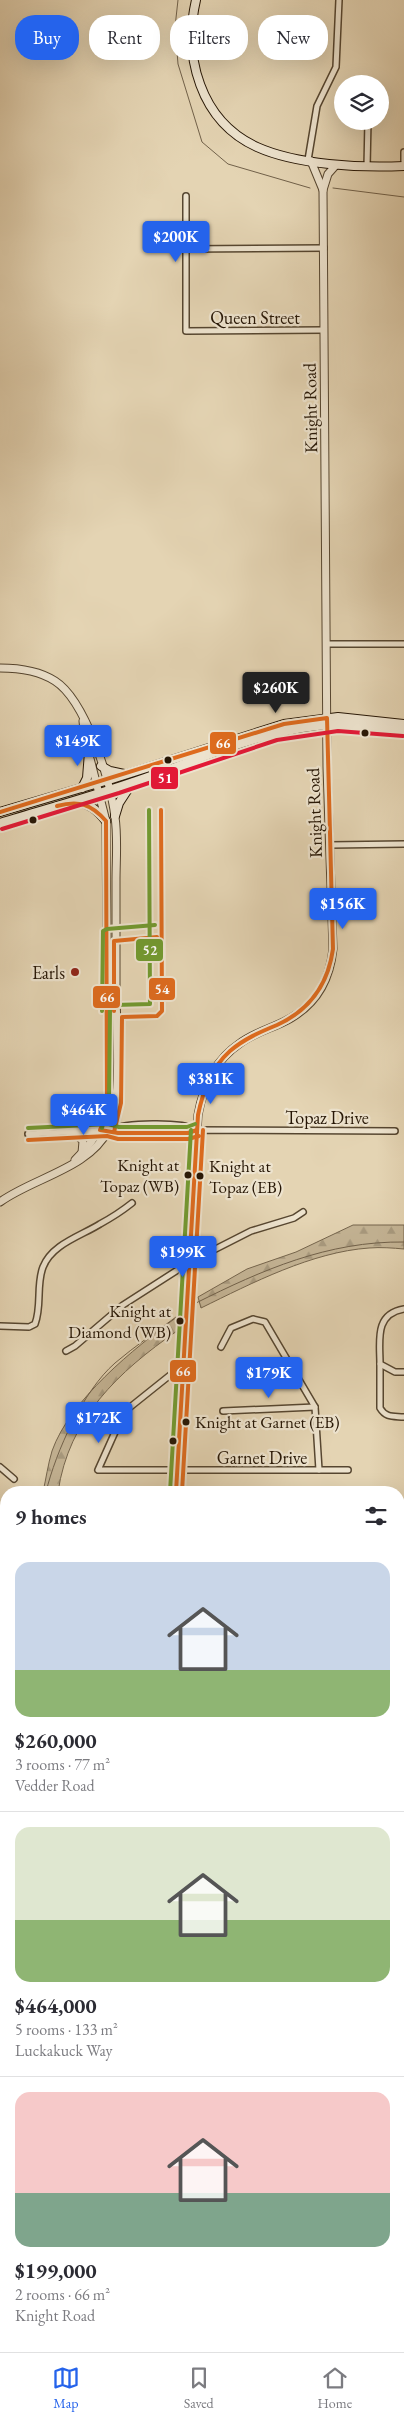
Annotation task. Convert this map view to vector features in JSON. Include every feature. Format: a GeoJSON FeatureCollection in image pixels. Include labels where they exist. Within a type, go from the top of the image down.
{"type":"FeatureCollection","features":[{"type":"Feature","properties":{"kind":"main road"},"geometry":{"type":"LineString","coordinates":[[194,15],[196,0]]}},
{"type":"Feature","properties":{"kind":"main road"},"geometry":{"type":"LineString","coordinates":[[193,60],[196,75],[203,92],[227,126],[257,147],[274,153],[336,165],[367,167],[404,166]]}},
{"type":"Feature","properties":{"kind":"main road"},"geometry":{"type":"LineString","coordinates":[[0,812],[126,775],[284,724],[327,722],[404,724]]}},
{"type":"Feature","properties":{"kind":"main road"},"geometry":{"type":"LineString","coordinates":[[0,824],[284,731],[327,722],[404,730]]}},
{"type":"Feature","properties":{"kind":"main road"},"geometry":{"type":"LineString","coordinates":[[82,788],[87,778],[89,752]]}},
{"type":"Feature","properties":{"kind":"main road"},"geometry":{"type":"LineString","coordinates":[[102,766],[110,771],[126,775]]}},
{"type":"Feature","properties":{"kind":"main road"},"geometry":{"type":"LineString","coordinates":[[115,816],[119,803],[132,782]]}},
{"type":"Feature","properties":{"kind":"main road"},"geometry":{"type":"LineString","coordinates":[[74,801],[90,805],[106,821]]}},
{"type":"Feature","properties":{"kind":"street"},"geometry":{"type":"LineString","coordinates":[[309,160],[317,106],[336,67],[338,0]]}},
{"type":"Feature","properties":{"kind":"street"},"geometry":{"type":"LineString","coordinates":[[367,167],[368,130]]}},
{"type":"Feature","properties":{"kind":"street"},"geometry":{"type":"LineString","coordinates":[[404,152],[404,166]]}},
{"type":"Feature","properties":{"kind":"street","name":"Knight Road"},"geometry":{"type":"LineString","coordinates":[[309,160],[323,190]]}},
{"type":"Feature","properties":{"kind":"street","name":"Knight Road"},"geometry":{"type":"LineString","coordinates":[[176,1486],[197,1130],[202,1095],[218,1062],[238,1044],[291,1018],[310,1003],[328,977],[333,949],[327,722],[323,190],[328,174],[336,165]]}},
{"type":"Feature","properties":{"kind":"street"},"geometry":{"type":"LineString","coordinates":[[186,196],[186,250],[324,248]]}},
{"type":"Feature","properties":{"kind":"street","name":"Queen Street"},"geometry":{"type":"LineString","coordinates":[[186,250],[186,331],[324,330]]}},
{"type":"Feature","properties":{"kind":"street"},"geometry":{"type":"LineString","coordinates":[[326,644],[404,644]]}},
{"type":"Feature","properties":{"kind":"street"},"geometry":{"type":"LineString","coordinates":[[0,668],[42,674],[66,690],[93,736],[102,766],[102,782]]}},
{"type":"Feature","properties":{"kind":"street"},"geometry":{"type":"LineString","coordinates":[[70,1164],[82,1153],[100,1130],[105,1118],[107,1103],[106,821],[102,782],[89,752],[82,716]]}},
{"type":"Feature","properties":{"kind":"street"},"geometry":{"type":"LineString","coordinates":[[0,1202],[91,1153],[108,1130],[113,1118],[116,1086],[115,816],[104,791]]}},
{"type":"Feature","properties":{"kind":"street"},"geometry":{"type":"LineString","coordinates":[[330,845],[404,844]]}},
{"type":"Feature","properties":{"kind":"street","name":"Topaz Drive"},"geometry":{"type":"LineString","coordinates":[[28,1134],[100,1130],[118,1133],[188,1132],[197,1130],[395,1131]]}},
{"type":"Feature","properties":{"kind":"street"},"geometry":{"type":"LineString","coordinates":[[73,1131],[83,1141],[82,1153]]}},
{"type":"Feature","properties":{"kind":"street"},"geometry":{"type":"LineString","coordinates":[[0,1326],[29,1327],[35,1324],[38,1316],[41,1274],[51,1255],[58,1248],[100,1225],[132,1203]]}},
{"type":"Feature","properties":{"kind":"street"},"geometry":{"type":"LineString","coordinates":[[66,1351],[75,1346],[123,1305],[190,1262],[252,1231],[294,1218],[303,1212]]}},
{"type":"Feature","properties":{"kind":"street"},"geometry":{"type":"LineString","coordinates":[[404,1309],[389,1314],[381,1325],[380,1364],[380,1408],[383,1413],[389,1416],[404,1416]]}},
{"type":"Feature","properties":{"kind":"street"},"geometry":{"type":"LineString","coordinates":[[221,1347],[231,1328],[253,1319],[265,1322],[315,1407],[319,1470]]}},
{"type":"Feature","properties":{"kind":"street","name":"Garnet Drive"},"geometry":{"type":"LineString","coordinates":[[184,1364],[124,1412],[98,1470],[348,1470]]}},
{"type":"Feature","properties":{"kind":"street"},"geometry":{"type":"LineString","coordinates":[[380,1364],[395,1372],[404,1372]]}},
{"type":"Feature","properties":{"kind":"street"},"geometry":{"type":"LineString","coordinates":[[224,1411],[315,1407]]}},
{"type":"Feature","properties":{"kind":"street"},"geometry":{"type":"LineString","coordinates":[[0,1467],[14,1479]]}},
{"type":"Feature","properties":{"kind":"green space"},"geometry":{"type":"Polygon","coordinates":[[[353,1225],[404,1225],[404,1249],[369,1248],[304,1262],[201,1308],[198,1297],[247,1269],[296,1252],[353,1225]]]}},
{"type":"Feature","properties":{"kind":"green space"},"geometry":{"type":"Polygon","coordinates":[[[177,1317],[177,1331],[116,1380],[85,1419],[73,1441],[59,1486],[44,1486],[52,1451],[73,1413],[105,1376],[177,1317]]]}},
{"type":"Feature","properties":{"kind":"waterway"},"geometry":{"type":"LineString","coordinates":[[178,0],[175,27],[178,64],[202,142],[228,164],[310,188]]}},
{"type":"Feature","properties":{"kind":"waterway"},"geometry":{"type":"LineString","coordinates":[[333,188],[404,197]]}},
{"type":"Feature","properties":{"kind":"waterway"},"geometry":{"type":"LineString","coordinates":[[196,1303],[246,1279],[322,1252],[349,1246],[404,1242]]}},
{"type":"Feature","properties":{"kind":"waterway"},"geometry":{"type":"LineString","coordinates":[[48,1486],[56,1458],[72,1423],[92,1389],[115,1363],[176,1317]]}},
{"type":"Feature","properties":{"kind":"transit line","name":"66"},"geometry":{"type":"LineString","coordinates":[[0,812],[284,724],[327,718],[333,949],[331,962],[322,985],[308,1004],[289,1019],[258,1033],[230,1051],[213,1072],[202,1097],[198,1115],[176,1486]]}},
{"type":"Feature","properties":{"kind":"transit line","name":"51"},"geometry":{"type":"LineString","coordinates":[[2,829],[119,793],[277,740],[338,731],[403,736]]}},
{"type":"Feature","properties":{"kind":"transit line","name":"66"},"geometry":{"type":"LineString","coordinates":[[57,806],[72,803],[84,805],[90,807],[106,821],[107,1103],[105,1118],[100,1130],[118,1133],[188,1133],[197,1130]]}},
{"type":"Feature","properties":{"kind":"transit line","name":"52"},"geometry":{"type":"LineString","coordinates":[[102,1128],[109,1102],[110,1009],[115,1005],[150,1004],[149,810]]}},
{"type":"Feature","properties":{"kind":"transit line","name":"54"},"geometry":{"type":"LineString","coordinates":[[114,1132],[121,1103],[122,1017],[157,1016],[162,1011],[161,810]]}},
{"type":"Feature","properties":{"kind":"transit line","name":"52"},"geometry":{"type":"LineString","coordinates":[[102,1011],[103,931],[107,929],[155,925]]}},
{"type":"Feature","properties":{"kind":"transit line","name":"54"},"geometry":{"type":"LineString","coordinates":[[114,1011],[114,941],[157,937]]}},
{"type":"Feature","properties":{"kind":"transit line","name":"52"},"geometry":{"type":"LineString","coordinates":[[28,1128],[108,1124],[119,1127],[187,1127],[195,1124]]}},
{"type":"Feature","properties":{"kind":"transit line","name":"52"},"geometry":{"type":"LineString","coordinates":[[170,1486],[191,1130]]}},
{"type":"Feature","properties":{"kind":"transit line","name":"54"},"geometry":{"type":"LineString","coordinates":[[182,1486],[203,1130]]}},
{"type":"Feature","properties":{"kind":"transit line","name":"54"},"geometry":{"type":"LineString","coordinates":[[28,1140],[107,1136],[118,1139],[188,1139],[199,1136]]}},
{"type":"Feature","properties":{"kind":"place","name":"Earls"},"geometry":{"type":"Point","coordinates":[75,972]}},
{"type":"Feature","properties":{"kind":"place","name":"Knight at Topaz (WB)"},"geometry":{"type":"Point","coordinates":[188,1175]}},
{"type":"Feature","properties":{"kind":"place","name":"Knight at Topaz (EB)"},"geometry":{"type":"Point","coordinates":[200,1176]}},
{"type":"Feature","properties":{"kind":"place","name":"Knight at Diamond (WB)"},"geometry":{"type":"Point","coordinates":[180,1321]}},
{"type":"Feature","properties":{"kind":"place","name":"Knight at Garnet (EB)"},"geometry":{"type":"Point","coordinates":[186,1422]}}]}
